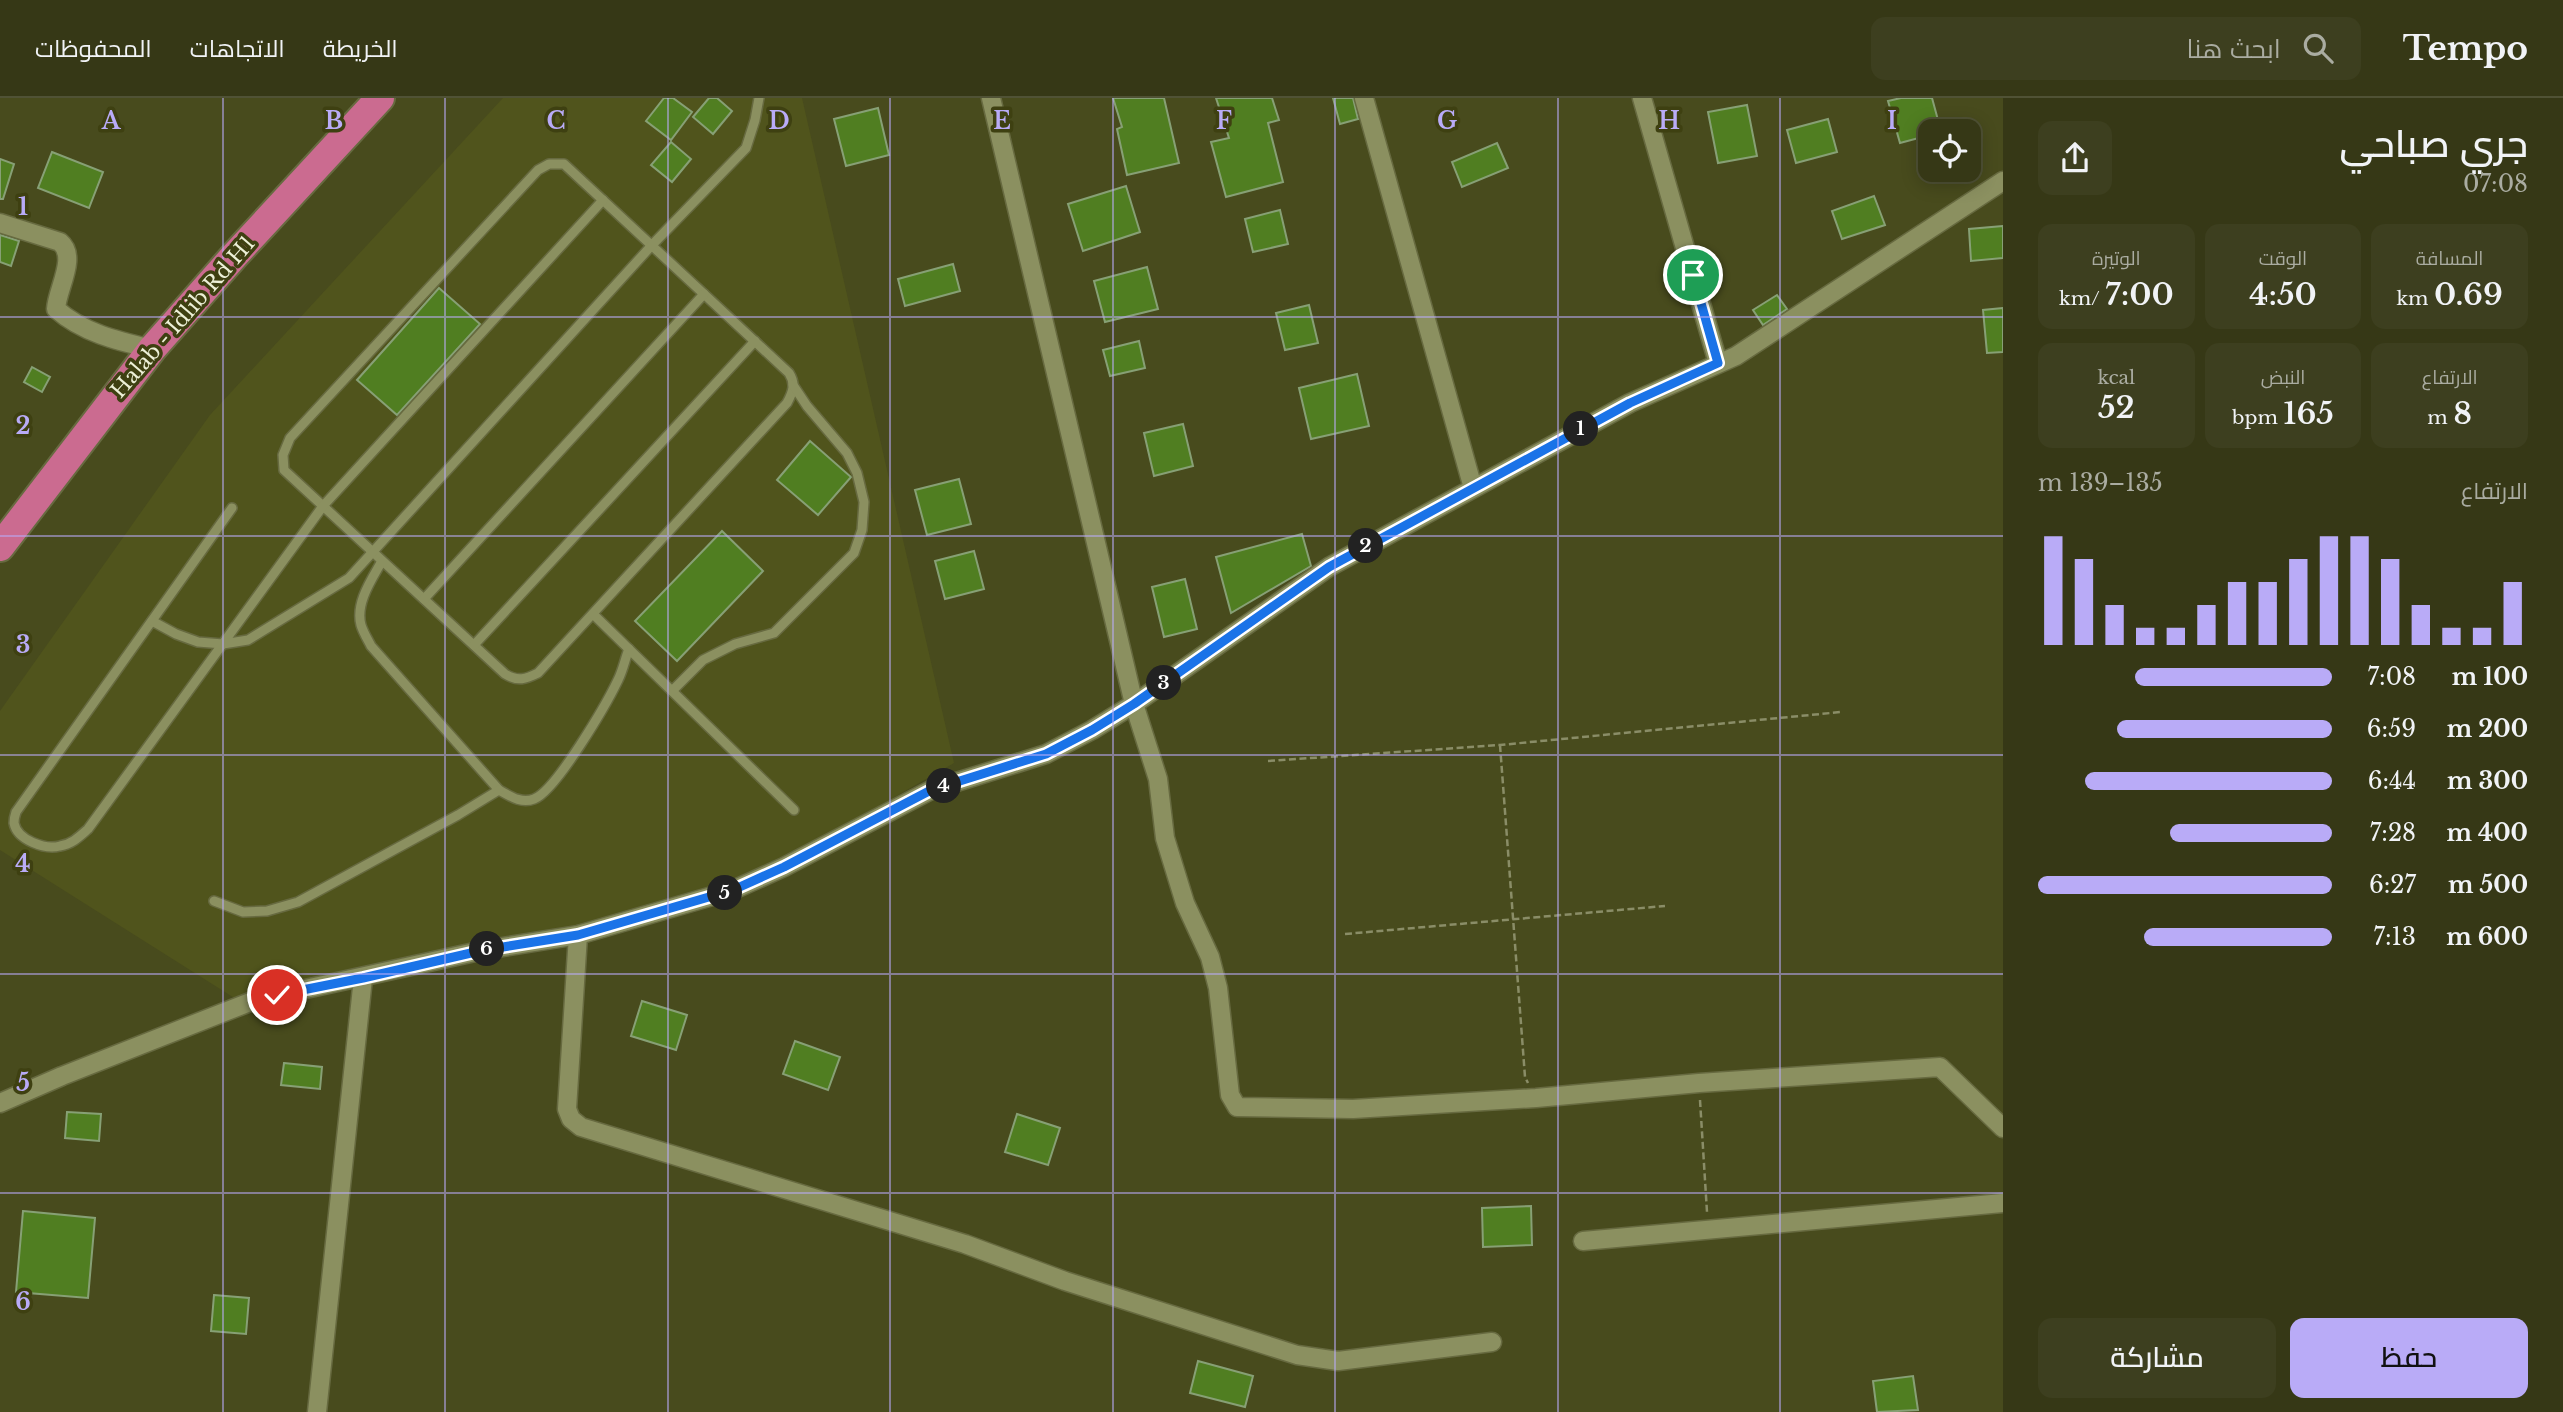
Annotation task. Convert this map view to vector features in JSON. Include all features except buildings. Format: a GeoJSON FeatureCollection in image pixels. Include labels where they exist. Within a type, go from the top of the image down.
{"type":"FeatureCollection","features":[{"type":"Feature","properties":{"kind":"highway","name":"Halab - Idlib Rd H1"},"geometry":{"type":"LineString","coordinates":[[0,547],[152,349],[371,100]]}},
{"type":"Feature","properties":{"kind":"street"},"geometry":{"type":"LineString","coordinates":[[991,98],[1134,704],[1158,779],[1165,838],[1185,903],[1210,957],[1218,988],[1230,1095],[1237,1107],[1353,1109],[1940,1067],[2003,1128]]}},
{"type":"Feature","properties":{"kind":"street"},"geometry":{"type":"LineString","coordinates":[[1364,98],[1473,488]]}},
{"type":"Feature","properties":{"kind":"street"},"geometry":{"type":"LineString","coordinates":[[1642,98],[1718,363]]}},
{"type":"Feature","properties":{"kind":"street"},"geometry":{"type":"LineString","coordinates":[[0,1103],[232,1008],[277,995],[484,950],[578,935],[733,890],[784,867],[931,790],[1046,754],[1134,704],[1329,567],[1630,403],[1736,356],[2003,181]]}},
{"type":"Feature","properties":{"kind":"street"},"geometry":{"type":"LineString","coordinates":[[0,223],[60,242],[65,246],[69,258],[57,295],[56,309],[70,322],[107,338],[152,349]]}},
{"type":"Feature","properties":{"kind":"street"},"geometry":{"type":"LineString","coordinates":[[578,935],[567,1109],[571,1119],[581,1127],[965,1244],[1065,1281],[1297,1355],[1338,1361],[1492,1342]]}},
{"type":"Feature","properties":{"kind":"street"},"geometry":{"type":"LineString","coordinates":[[317,1412],[363,978]]}},
{"type":"Feature","properties":{"kind":"street"},"geometry":{"type":"LineString","coordinates":[[1583,1241],[2003,1203]]}},
{"type":"Feature","properties":{"kind":"lane"},"geometry":{"type":"LineString","coordinates":[[152,621],[198,642],[223,644],[248,640],[349,578],[652,246],[746,148],[759,98]]}},
{"type":"Feature","properties":{"kind":"lane"},"geometry":{"type":"LineString","coordinates":[[672,691],[703,660],[735,644],[774,633],[854,553],[862,530],[864,502],[857,473],[847,453],[807,406],[793,385],[789,373],[564,164],[544,166],[290,438],[283,454],[284,470],[505,674],[522,680],[538,673],[787,403],[793,393],[793,385]]}},
{"type":"Feature","properties":{"kind":"lane"},"geometry":{"type":"LineString","coordinates":[[232,508],[16,811],[14,823],[20,834],[38,845],[57,847],[75,842],[88,829],[323,506],[603,200]]}},
{"type":"Feature","properties":{"kind":"lane"},"geometry":{"type":"LineString","coordinates":[[424,599],[704,294]]}},
{"type":"Feature","properties":{"kind":"lane"},"geometry":{"type":"LineString","coordinates":[[474,645],[755,341]]}},
{"type":"Feature","properties":{"kind":"lane"},"geometry":{"type":"LineString","coordinates":[[382,561],[367,587],[361,605],[360,624],[371,646],[499,790],[516,800],[534,799],[549,788],[573,756],[618,681],[629,649]]}},
{"type":"Feature","properties":{"kind":"lane"},"geometry":{"type":"LineString","coordinates":[[593,614],[794,810]]}},
{"type":"Feature","properties":{"kind":"lane"},"geometry":{"type":"LineString","coordinates":[[214,901],[243,912],[267,911],[298,902],[499,790]]}},
{"type":"Feature","properties":{"kind":"path"},"geometry":{"type":"LineString","coordinates":[[1268,761],[1500,744],[1841,712]]}},
{"type":"Feature","properties":{"kind":"path"},"geometry":{"type":"LineString","coordinates":[[1500,744],[1525,1077],[1536,1098]]}},
{"type":"Feature","properties":{"kind":"path"},"geometry":{"type":"LineString","coordinates":[[1345,934],[1665,906]]}},
{"type":"Feature","properties":{"kind":"path"},"geometry":{"type":"LineString","coordinates":[[1699,1083],[1708,1230]]}},
{"type":"Feature","properties":{"kind":"shaded area"},"geometry":{"type":"Polygon","coordinates":[[[503,98],[802,98],[954,763],[720,897],[236,999],[0,850],[0,711],[210,415],[503,98]]]}},
{"type":"Feature","properties":{"kind":"route"},"geometry":{"type":"LineString","coordinates":[[277,995],[484,950],[578,935],[733,890],[784,867],[931,790],[1046,754],[1134,704],[1329,567],[1630,403],[1718,363],[1693,275]]}}]}
